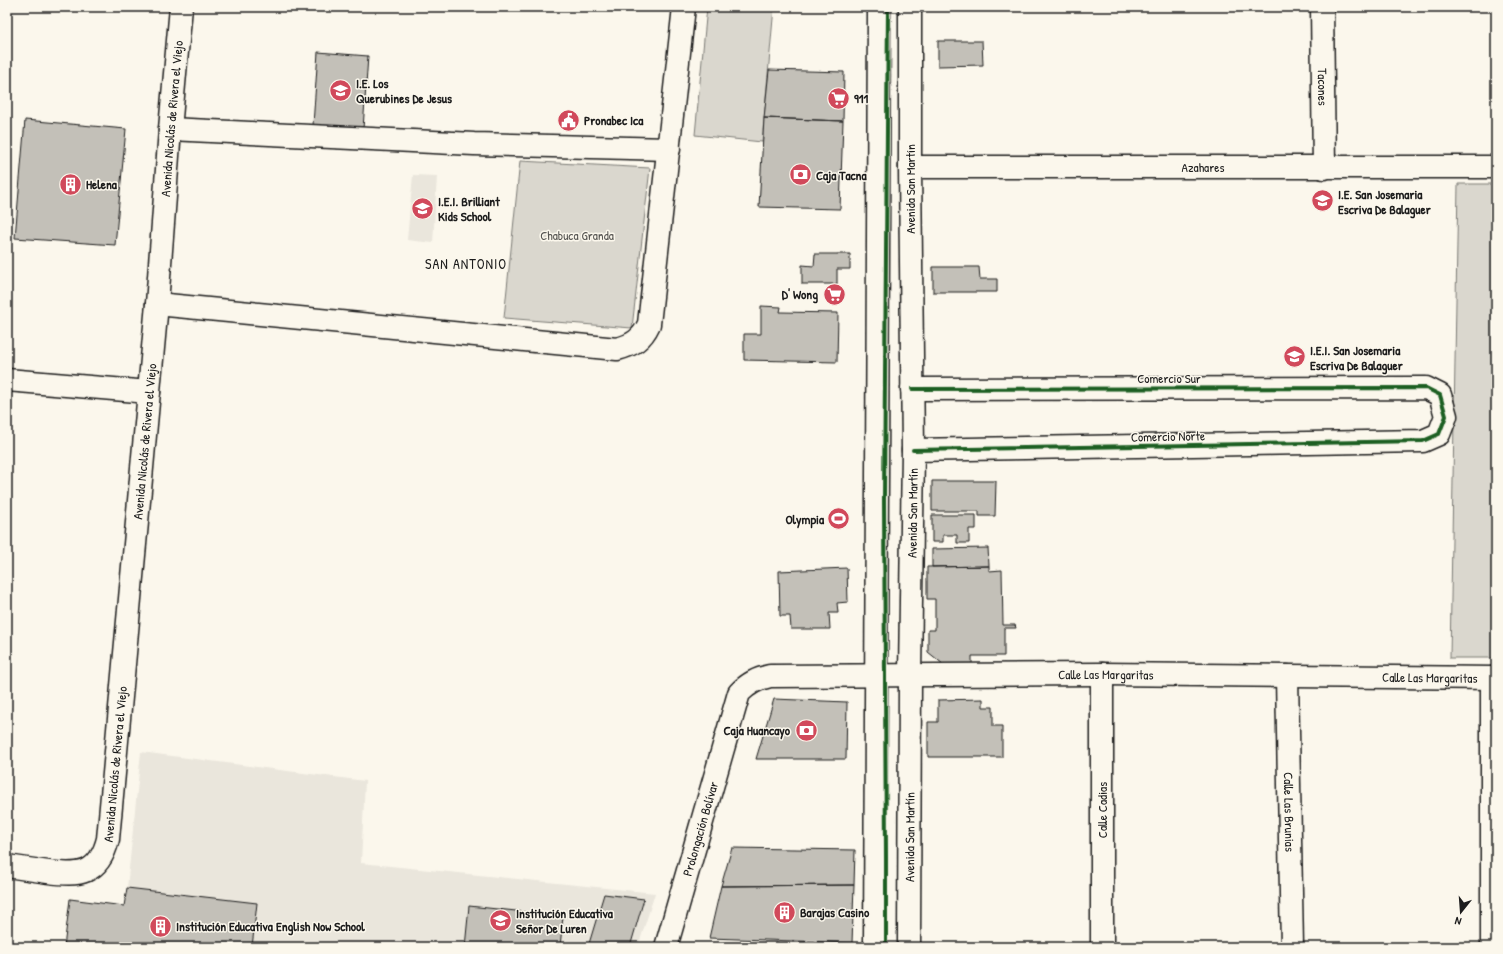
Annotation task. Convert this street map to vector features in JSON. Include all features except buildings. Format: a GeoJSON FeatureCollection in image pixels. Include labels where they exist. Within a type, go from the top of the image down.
{"type":"FeatureCollection","features":[{"type":"Feature","properties":{"kind":"street","name":"Avenida Nicolás de Rivera el Viejo"},"geometry":{"type":"LineString","coordinates":[[7,866],[67,874],[79,873],[90,869],[99,861],[105,851],[108,839],[157,304],[181,7]]}},
{"type":"Feature","properties":{"kind":"street"},"geometry":{"type":"LineString","coordinates":[[157,304],[617,349],[628,346],[640,339],[645,333],[649,324],[684,7]]}},
{"type":"Feature","properties":{"kind":"street"},"geometry":{"type":"LineString","coordinates":[[875,947],[879,7]]}},
{"type":"Feature","properties":{"kind":"street","name":"Avenida San Martín"},"geometry":{"type":"LineString","coordinates":[[910,7],[913,450],[910,676],[910,947]]}},
{"type":"Feature","properties":{"kind":"street","name":"Tacones"},"geometry":{"type":"LineString","coordinates":[[1322,7],[1324,168]]}},
{"type":"Feature","properties":{"kind":"street"},"geometry":{"type":"LineString","coordinates":[[170,129],[474,144],[668,149]]}},
{"type":"Feature","properties":{"kind":"street","name":"Azahares"},"geometry":{"type":"LineString","coordinates":[[910,168],[1496,167]]}},
{"type":"Feature","properties":{"kind":"street"},"geometry":{"type":"LineString","coordinates":[[7,380],[149,392]]}},
{"type":"Feature","properties":{"kind":"street","name":"Comercio Sur"},"geometry":{"type":"LineString","coordinates":[[912,389],[1426,388],[1440,395],[1446,416],[1439,434],[1423,441]]}},
{"type":"Feature","properties":{"kind":"street","name":"Comercio Norte"},"geometry":{"type":"LineString","coordinates":[[913,450],[1423,441]]}},
{"type":"Feature","properties":{"kind":"street","name":"Calle Las Margaritas"},"geometry":{"type":"LineString","coordinates":[[734,711],[739,693],[747,685],[758,679],[770,676],[1102,674],[1494,678]]}},
{"type":"Feature","properties":{"kind":"street","name":"Calle Cadias"},"geometry":{"type":"LineString","coordinates":[[1102,674],[1102,947]]}},
{"type":"Feature","properties":{"kind":"street","name":"Calle Las Brunias"},"geometry":{"type":"LineString","coordinates":[[1287,676],[1292,947]]}},
{"type":"Feature","properties":{"kind":"street"},"geometry":{"type":"LineString","coordinates":[[1492,947],[1494,678]]}},
{"type":"Feature","properties":{"kind":"street","name":"Prolongación Bolívar"},"geometry":{"type":"LineString","coordinates":[[666,947],[734,711]]}},
{"type":"Feature","properties":{"kind":"shaded area","name":"I.E.I. Brilliant Kids School"},"geometry":{"type":"Polygon","coordinates":[[[413,175],[437,176],[433,243],[407,240],[413,175]]]}},
{"type":"Feature","properties":{"kind":"shaded area"},"geometry":{"type":"Polygon","coordinates":[[[141,752],[365,781],[361,863],[655,893],[638,947],[252,947],[256,903],[127,888],[141,752]]]}},
{"type":"Feature","properties":{"kind":"green space"},"geometry":{"type":"Polygon","coordinates":[[[707,7],[774,7],[762,142],[695,135],[707,7]]]}},
{"type":"Feature","properties":{"kind":"green space","name":"Chabuca Granda"},"geometry":{"type":"Polygon","coordinates":[[[520,161],[650,168],[632,328],[504,318],[520,161]]]}},
{"type":"Feature","properties":{"kind":"green space"},"geometry":{"type":"Polygon","coordinates":[[[1458,184],[1496,184],[1496,658],[1450,658],[1458,184]]]}},
{"type":"Feature","properties":{"kind":"cycle path"},"geometry":{"type":"LineString","coordinates":[[886,947],[884,500],[888,7]]}},
{"type":"Feature","properties":{"kind":"cycle path"},"geometry":{"type":"LineString","coordinates":[[912,389],[1426,388],[1440,395],[1446,416],[1439,434],[1423,441],[913,450]]}},
{"type":"Feature","properties":{"kind":"place","name":"I.E. Los Querubines De Jesus"},"geometry":{"type":"Point","coordinates":[340,90]}},
{"type":"Feature","properties":{"kind":"place","name":"911"},"geometry":{"type":"Point","coordinates":[839,98]}},
{"type":"Feature","properties":{"kind":"place","name":"Pronabec Ica"},"geometry":{"type":"Point","coordinates":[569,120]}},
{"type":"Feature","properties":{"kind":"place","name":"Caja Tacna"},"geometry":{"type":"Point","coordinates":[801,175]}},
{"type":"Feature","properties":{"kind":"place","name":"Helena"},"geometry":{"type":"Point","coordinates":[70,184]}},
{"type":"Feature","properties":{"kind":"place","name":"I.E. San Josemaria Escriva De Balaguer"},"geometry":{"type":"Point","coordinates":[1322,201]}},
{"type":"Feature","properties":{"kind":"place","name":"I.E.I. Brilliant Kids School"},"geometry":{"type":"Point","coordinates":[422,208]}},
{"type":"Feature","properties":{"kind":"place","name":"D' Wong"},"geometry":{"type":"Point","coordinates":[834,294]}},
{"type":"Feature","properties":{"kind":"place","name":"I.E.I. San Josemaria Escriva De Balaguer"},"geometry":{"type":"Point","coordinates":[1295,357]}},
{"type":"Feature","properties":{"kind":"place","name":"Olympia"},"geometry":{"type":"Point","coordinates":[839,519]}},
{"type":"Feature","properties":{"kind":"place","name":"Caja Huancayo"},"geometry":{"type":"Point","coordinates":[806,730]}},
{"type":"Feature","properties":{"kind":"place","name":"Barajas Casino"},"geometry":{"type":"Point","coordinates":[784,912]}},
{"type":"Feature","properties":{"kind":"place","name":"Institución Educativa Señor De Luren"},"geometry":{"type":"Point","coordinates":[500,920]}},
{"type":"Feature","properties":{"kind":"place","name":"Institución Educativa English Now School"},"geometry":{"type":"Point","coordinates":[160,926]}},
{"type":"Feature","properties":{"kind":"district","name":"SAN ANTONIO"},"geometry":{"type":"Point","coordinates":[466,263]}}]}
